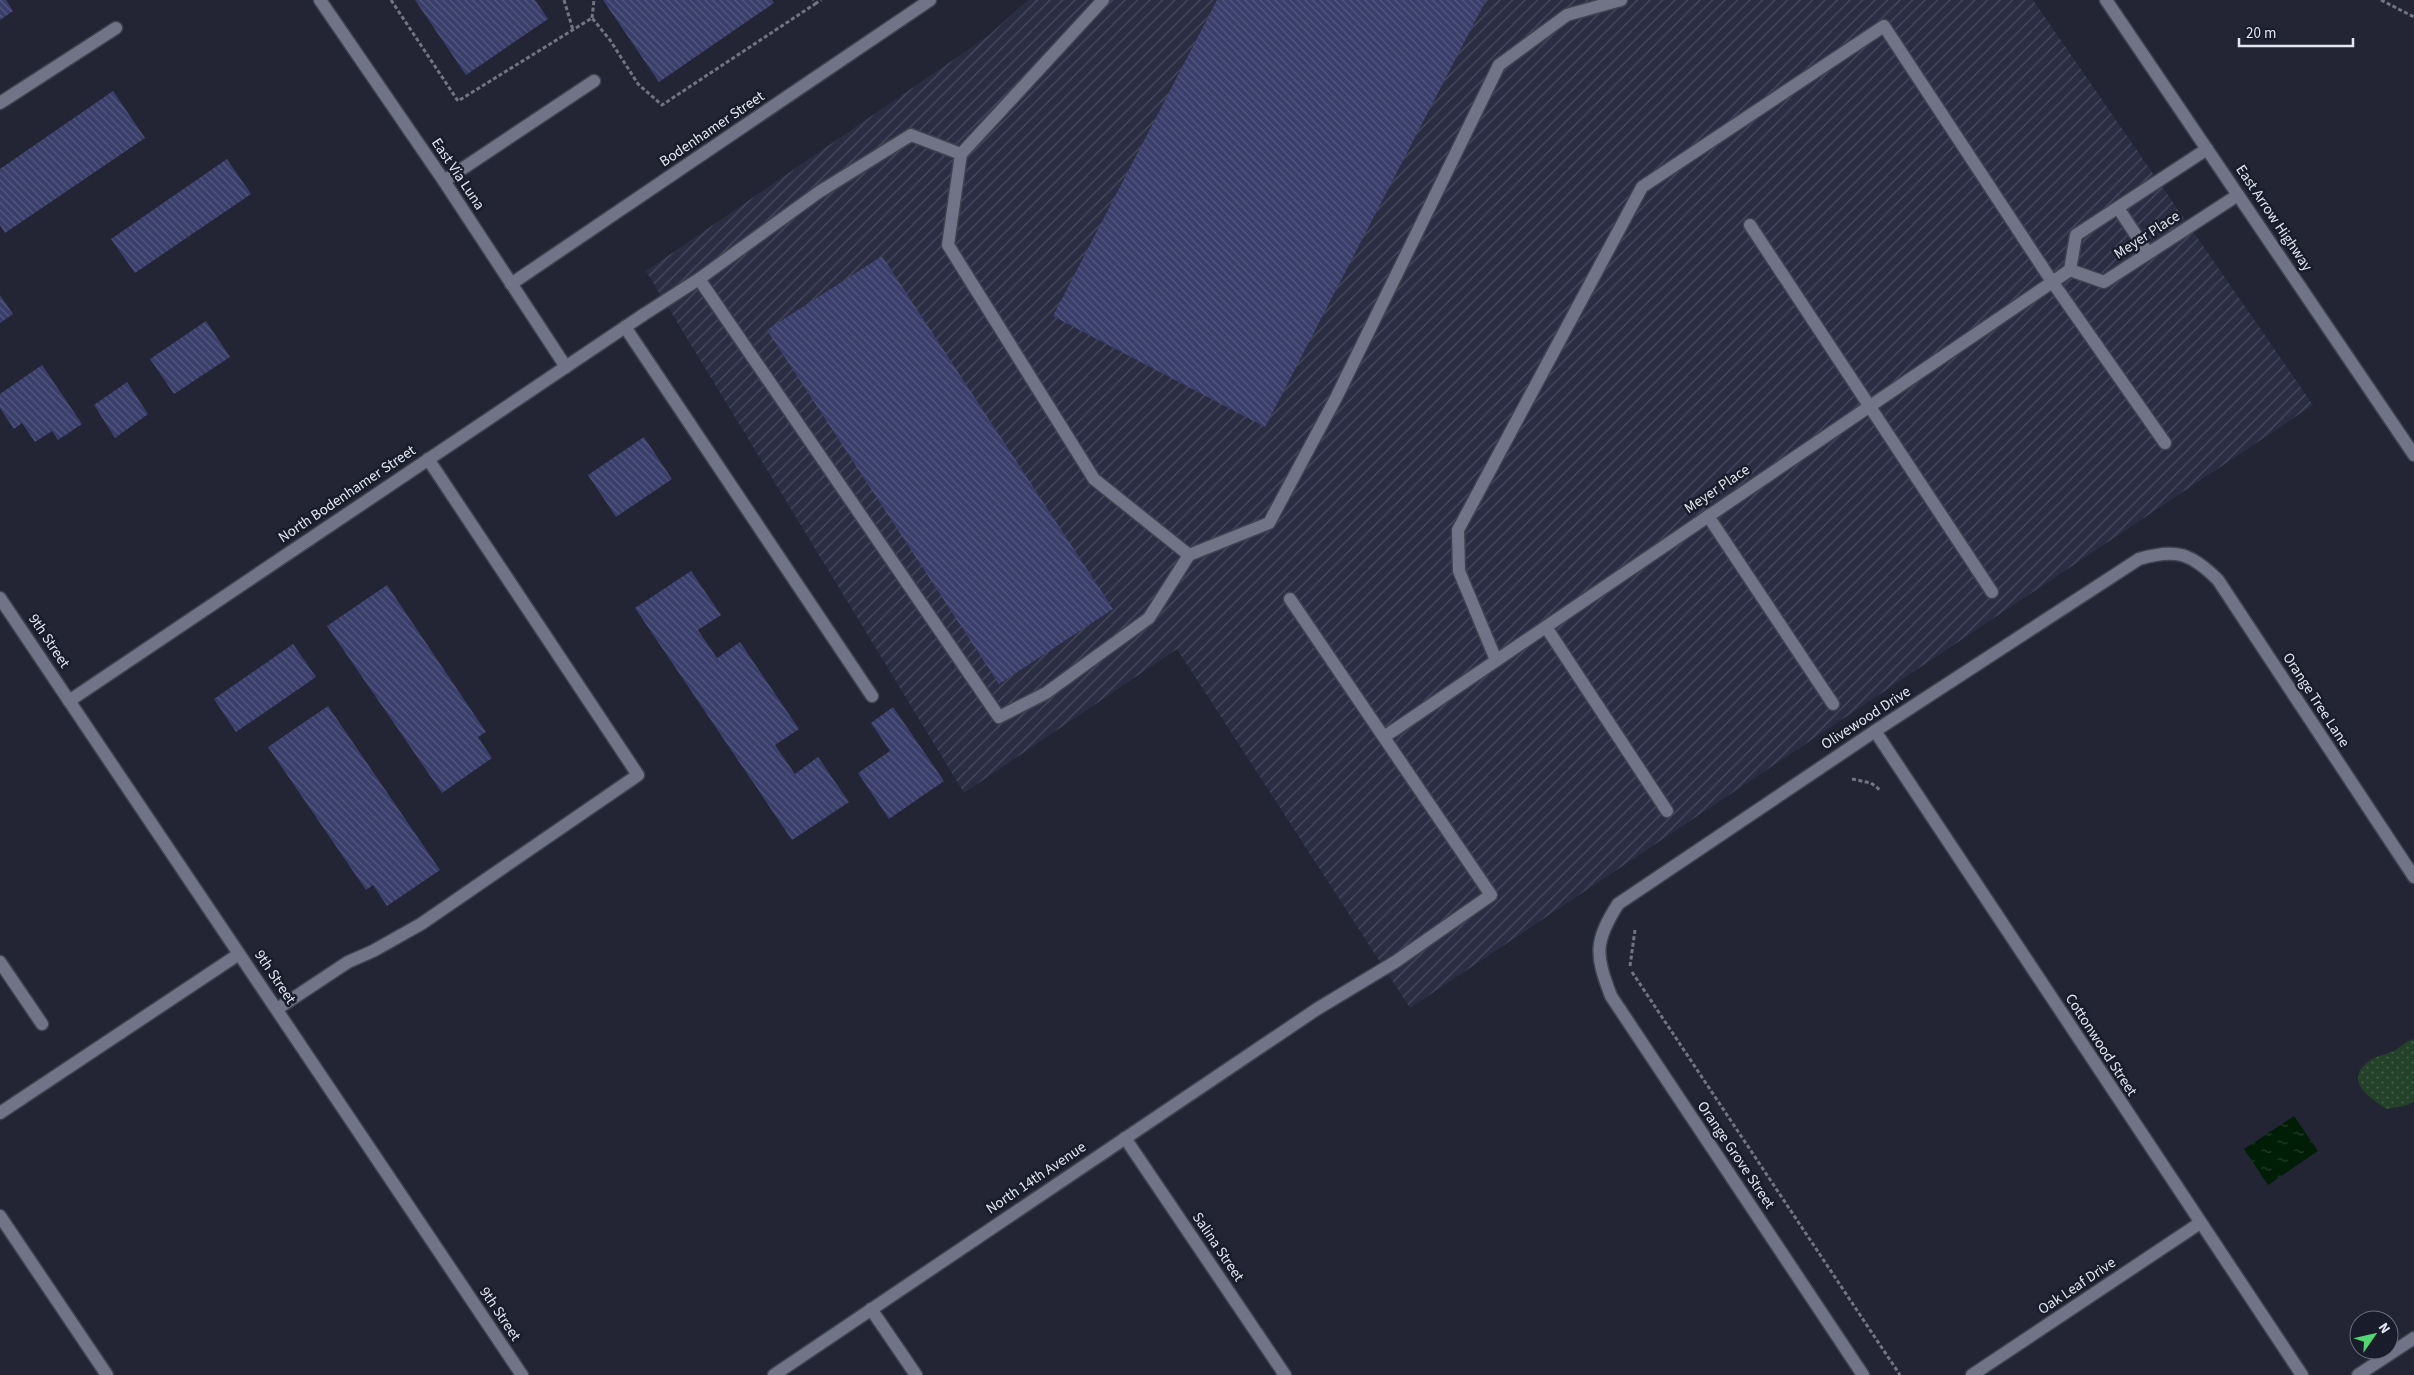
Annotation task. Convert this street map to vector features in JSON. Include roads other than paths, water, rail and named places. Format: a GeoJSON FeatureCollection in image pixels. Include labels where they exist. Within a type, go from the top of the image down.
{"type":"FeatureCollection","features":[{"type":"Feature","properties":{"kind":"street","name":"East Via Luna"},"geometry":{"type":"LineString","coordinates":[[320,0],[444,181],[566,367]]}},
{"type":"Feature","properties":{"kind":"street","name":"Bodenhamer Street"},"geometry":{"type":"LineString","coordinates":[[511,284],[930,0]]}},
{"type":"Feature","properties":{"kind":"street"},"geometry":{"type":"LineString","coordinates":[[1103,0],[961,154],[948,245],[1094,479],[1189,556]]}},
{"type":"Feature","properties":{"kind":"street"},"geometry":{"type":"LineString","coordinates":[[699,279],[999,717],[1046,693],[1149,618],[1189,556],[1269,523],[1337,396],[1499,66],[1568,15],[1621,0]]}},
{"type":"Feature","properties":{"kind":"street","name":"East Arrow Highway"},"geometry":{"type":"LineString","coordinates":[[2106,0],[2414,455]]}},
{"type":"Feature","properties":{"kind":"street"},"geometry":{"type":"LineString","coordinates":[[1496,660],[1459,571],[1458,530],[1642,187],[1884,26],[2051,280],[2165,443]]}},
{"type":"Feature","properties":{"kind":"street"},"geometry":{"type":"LineString","coordinates":[[0,103],[116,28]]}},
{"type":"Feature","properties":{"kind":"street"},"geometry":{"type":"LineString","coordinates":[[444,181],[594,81]]}},
{"type":"Feature","properties":{"kind":"street","name":"North Bodenhamer Street"},"geometry":{"type":"LineString","coordinates":[[69,701],[699,279],[819,192],[910,135],[961,154]]}},
{"type":"Feature","properties":{"kind":"street"},"geometry":{"type":"LineString","coordinates":[[2070,270],[2076,235],[2207,149]]}},
{"type":"Feature","properties":{"kind":"street","name":"Meyer Place"},"geometry":{"type":"LineString","coordinates":[[1384,737],[2051,280],[2070,270],[2104,282],[2238,195]]}},
{"type":"Feature","properties":{"kind":"street"},"geometry":{"type":"LineString","coordinates":[[2118,208],[2148,254]]}},
{"type":"Feature","properties":{"kind":"street"},"geometry":{"type":"LineString","coordinates":[[1750,226],[1992,592]]}},
{"type":"Feature","properties":{"kind":"street"},"geometry":{"type":"LineString","coordinates":[[625,328],[872,696]]}},
{"type":"Feature","properties":{"kind":"street"},"geometry":{"type":"LineString","coordinates":[[276,1010],[348,962],[373,951],[421,924],[638,775],[428,459]]}},
{"type":"Feature","properties":{"kind":"street"},"geometry":{"type":"LineString","coordinates":[[1708,516],[1833,704]]}},
{"type":"Feature","properties":{"kind":"street","name":"Olivewood Drive"},"geometry":{"type":"LineString","coordinates":[[1598,946],[1605,924],[1618,904],[1875,731],[2139,559],[2159,553],[2180,554]]}},
{"type":"Feature","properties":{"kind":"street","name":"Orange Tree Lane"},"geometry":{"type":"LineString","coordinates":[[2180,554],[2199,561],[2218,580],[2414,877]]}},
{"type":"Feature","properties":{"kind":"street"},"geometry":{"type":"LineString","coordinates":[[1290,599],[1384,737]]}},
{"type":"Feature","properties":{"kind":"street","name":"9th Street"},"geometry":{"type":"LineString","coordinates":[[2,604],[522,1375]]}},
{"type":"Feature","properties":{"kind":"street"},"geometry":{"type":"LineString","coordinates":[[1546,627],[1667,811]]}},
{"type":"Feature","properties":{"kind":"street","name":"Cottonwood Street"},"geometry":{"type":"LineString","coordinates":[[1875,731],[2302,1375]]}},
{"type":"Feature","properties":{"kind":"street","name":"North 14th Avenue"},"geometry":{"type":"LineString","coordinates":[[774,1375],[1317,1008],[1395,962],[1490,895],[1384,737]]}},
{"type":"Feature","properties":{"kind":"street","name":"Orange Grove Street"},"geometry":{"type":"LineString","coordinates":[[1598,946],[1601,971],[1611,996],[1863,1375]]}},
{"type":"Feature","properties":{"kind":"street"},"geometry":{"type":"LineString","coordinates":[[0,1113],[239,954]]}},
{"type":"Feature","properties":{"kind":"street"},"geometry":{"type":"LineString","coordinates":[[0,962],[42,1024]]}},
{"type":"Feature","properties":{"kind":"street","name":"Salina Street"},"geometry":{"type":"LineString","coordinates":[[1125,1138],[1285,1375]]}},
{"type":"Feature","properties":{"kind":"street"},"geometry":{"type":"LineString","coordinates":[[0,1216],[107,1375]]}},
{"type":"Feature","properties":{"kind":"street","name":"Oak Leaf Drive"},"geometry":{"type":"LineString","coordinates":[[1972,1375],[2200,1223]]}},
{"type":"Feature","properties":{"kind":"street"},"geometry":{"type":"LineString","coordinates":[[872,1309],[916,1375]]}},
{"type":"Feature","properties":{"kind":"street"},"geometry":{"type":"LineString","coordinates":[[2358,1375],[2414,1338]]}},
{"type":"Feature","properties":{"kind":"water"},"geometry":{"type":"Polygon","coordinates":[[[2294,1116],[2318,1151],[2268,1185],[2244,1149],[2294,1116]]]}}]}
